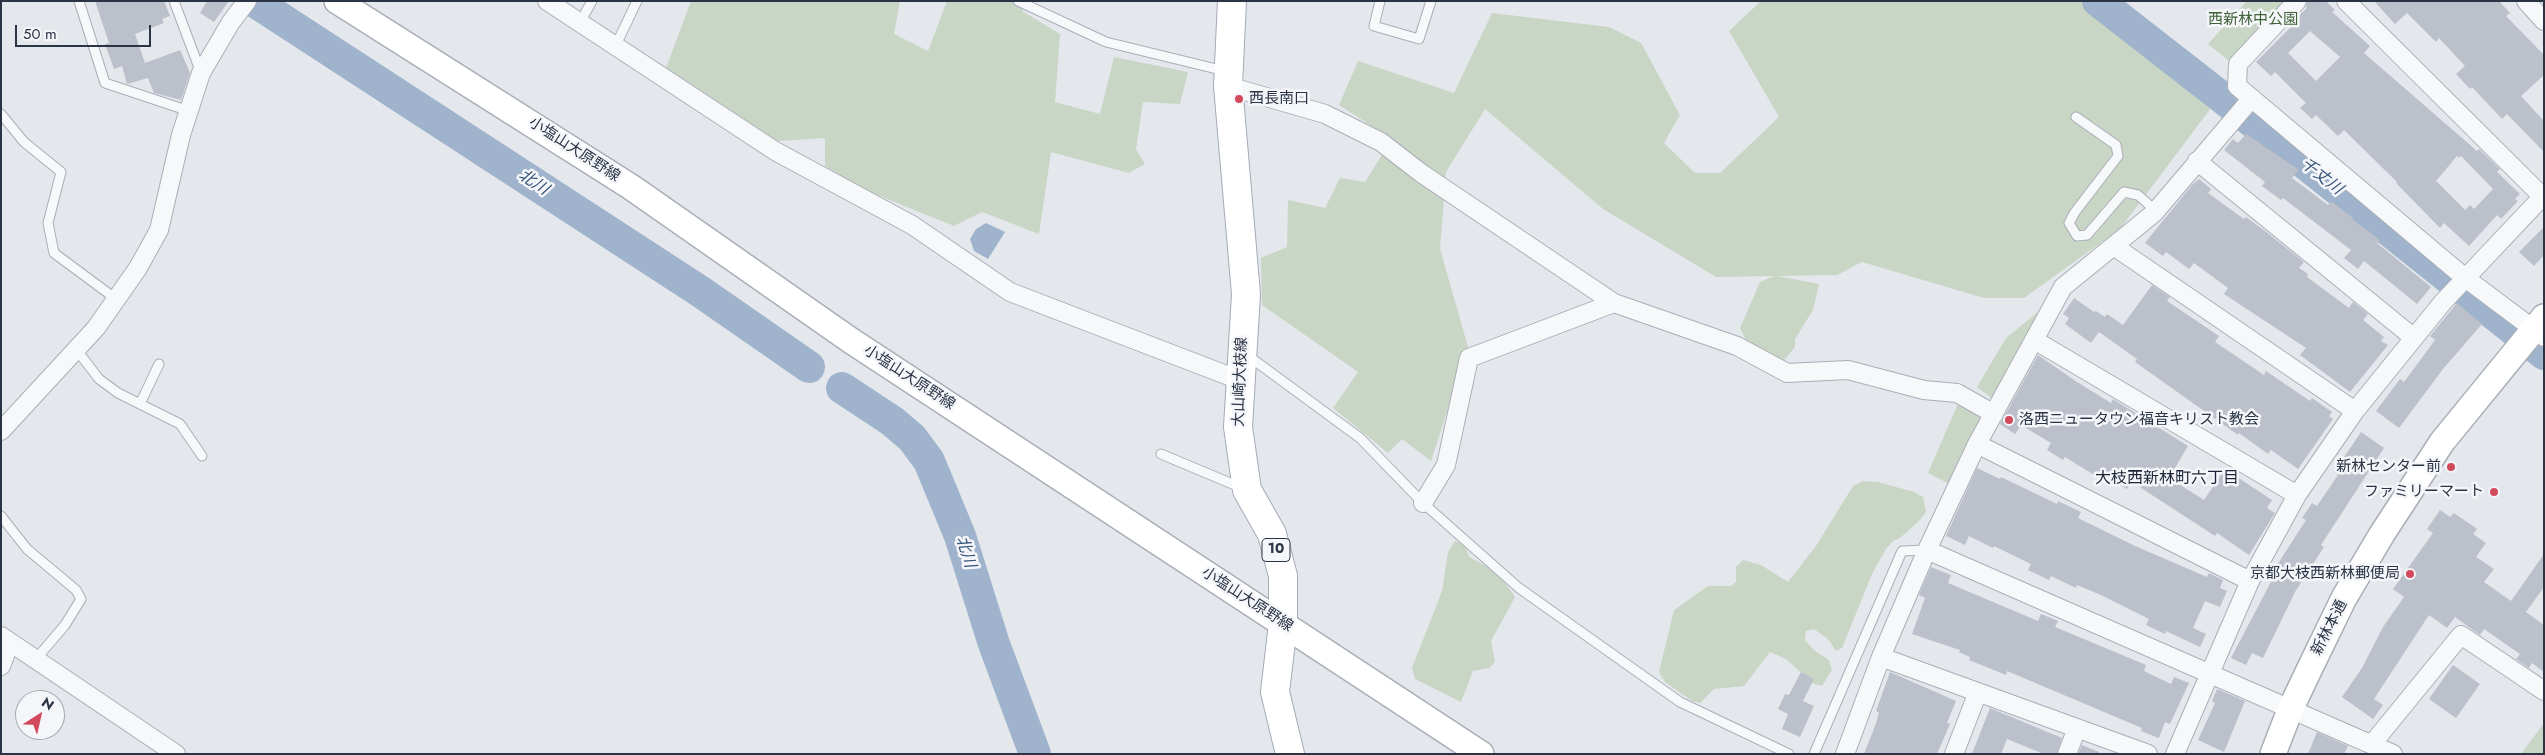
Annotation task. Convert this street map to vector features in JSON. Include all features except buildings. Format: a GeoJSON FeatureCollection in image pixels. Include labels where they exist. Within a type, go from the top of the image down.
{"type":"FeatureCollection","features":[{"type":"Feature","properties":{"kind":"main road","name":"小塩山大原野線"},"geometry":{"type":"LineString","coordinates":[[337,1],[631,186],[850,340],[1481,754]]}},
{"type":"Feature","properties":{"kind":"main road","name":"大山崎大枝線"},"geometry":{"type":"LineString","coordinates":[[1232,1],[1227,79],[1246,294],[1238,427],[1247,490],[1272,534],[1283,576],[1283,624],[1275,692],[1290,754]]}},
{"type":"Feature","properties":{"kind":"main road","name":"新林本通"},"geometry":{"type":"LineString","coordinates":[[2273,754],[2290,710],[2344,598],[2382,534],[2442,442],[2515,352],[2540,328]]}},
{"type":"Feature","properties":{"kind":"street"},"geometry":{"type":"LineString","coordinates":[[547,1],[775,151],[912,225],[1010,292],[1242,382]]}},
{"type":"Feature","properties":{"kind":"street"},"geometry":{"type":"LineString","coordinates":[[2297,1],[2238,64],[2237,86],[2464,277],[2540,328]]}},
{"type":"Feature","properties":{"kind":"street"},"geometry":{"type":"LineString","coordinates":[[2175,754],[2250,581],[2297,495],[2355,411],[2443,302],[2464,277],[2543,195],[2346,1]]}},
{"type":"Feature","properties":{"kind":"street"},"geometry":{"type":"LineString","coordinates":[[2526,1],[2544,21]]}},
{"type":"Feature","properties":{"kind":"street"},"geometry":{"type":"LineString","coordinates":[[2,429],[96,328],[138,268],[159,230],[181,135],[201,73],[231,22],[245,4]]}},
{"type":"Feature","properties":{"kind":"street"},"geometry":{"type":"LineString","coordinates":[[1227,79],[1325,114],[1381,142],[1421,173],[1614,302],[1737,346],[1787,373],[1848,370],[1924,390],[1957,393],[1994,414]]}},
{"type":"Feature","properties":{"kind":"street"},"geometry":{"type":"LineString","coordinates":[[1845,754],[1882,657],[1927,550],[1977,444],[2036,341],[2063,288],[2115,247],[2156,211],[2252,98]]}},
{"type":"Feature","properties":{"kind":"street"},"geometry":{"type":"LineString","coordinates":[[2197,162],[2414,338]]}},
{"type":"Feature","properties":{"kind":"street"},"geometry":{"type":"LineString","coordinates":[[2115,247],[2355,411]]}},
{"type":"Feature","properties":{"kind":"street"},"geometry":{"type":"LineString","coordinates":[[1424,503],[1446,465],[1469,358],[1614,302]]}},
{"type":"Feature","properties":{"kind":"street"},"geometry":{"type":"LineString","coordinates":[[2036,341],[2297,495]]}},
{"type":"Feature","properties":{"kind":"street"},"geometry":{"type":"LineString","coordinates":[[1977,444],[2250,581]]}},
{"type":"Feature","properties":{"kind":"street"},"geometry":{"type":"LineString","coordinates":[[1927,550],[2210,674],[2366,747],[2394,754]]}},
{"type":"Feature","properties":{"kind":"street"},"geometry":{"type":"LineString","coordinates":[[2366,747],[2461,634],[2544,691]]}},
{"type":"Feature","properties":{"kind":"street"},"geometry":{"type":"LineString","coordinates":[[1,666],[6,639],[176,754]]}},
{"type":"Feature","properties":{"kind":"street"},"geometry":{"type":"LineString","coordinates":[[1882,657],[2148,754]]}},
{"type":"Feature","properties":{"kind":"street"},"geometry":{"type":"LineString","coordinates":[[1954,754],[1978,692]]}},
{"type":"Feature","properties":{"kind":"street"},"geometry":{"type":"LineString","coordinates":[[2066,754],[2076,728]]}},
{"type":"Feature","properties":{"kind":"lane"},"geometry":{"type":"LineString","coordinates":[[79,1],[105,83],[189,111]]}},
{"type":"Feature","properties":{"kind":"lane"},"geometry":{"type":"LineString","coordinates":[[174,1],[201,73]]}},
{"type":"Feature","properties":{"kind":"lane"},"geometry":{"type":"LineString","coordinates":[[580,22],[592,1]]}},
{"type":"Feature","properties":{"kind":"lane"},"geometry":{"type":"LineString","coordinates":[[615,47],[638,1]]}},
{"type":"Feature","properties":{"kind":"lane"},"geometry":{"type":"LineString","coordinates":[[1018,1],[1106,42],[1227,79]]}},
{"type":"Feature","properties":{"kind":"lane"},"geometry":{"type":"LineString","coordinates":[[1380,1],[1374,26],[1419,39],[1431,1]]}},
{"type":"Feature","properties":{"kind":"lane"},"geometry":{"type":"LineString","coordinates":[[1,114],[24,142],[61,172],[48,223],[54,253],[116,300]]}},
{"type":"Feature","properties":{"kind":"lane"},"geometry":{"type":"LineString","coordinates":[[2076,117],[2116,145],[2118,156],[2075,212],[2069,223],[2076,236],[2087,235],[2124,192],[2138,195],[2156,211]]}},
{"type":"Feature","properties":{"kind":"lane"},"geometry":{"type":"LineString","coordinates":[[76,349],[99,379],[140,404],[180,424],[202,456]]}},
{"type":"Feature","properties":{"kind":"lane"},"geometry":{"type":"LineString","coordinates":[[1242,351],[1360,438],[1424,503],[1519,588],[1680,702],[1789,754]]}},
{"type":"Feature","properties":{"kind":"lane"},"geometry":{"type":"LineString","coordinates":[[140,404],[159,364]]}},
{"type":"Feature","properties":{"kind":"lane"},"geometry":{"type":"LineString","coordinates":[[1162,454],[1247,490]]}},
{"type":"Feature","properties":{"kind":"lane"},"geometry":{"type":"LineString","coordinates":[[1,516],[27,550],[76,590],[81,599],[65,625],[36,659]]}},
{"type":"Feature","properties":{"kind":"lane"},"geometry":{"type":"LineString","coordinates":[[1814,754],[1902,551],[1927,550]]}},
{"type":"Feature","properties":{"kind":"green space"},"geometry":{"type":"Polygon","coordinates":[[[691,1],[900,1],[894,34],[928,51],[947,1],[1026,1],[1022,11],[1060,34],[1055,102],[1100,114],[1114,57],[1188,72],[1180,104],[1143,102],[1136,149],[1145,164],[1129,173],[1051,152],[1039,234],[982,212],[954,226],[865,190],[825,166],[825,138],[778,141],[666,68],[691,1]]]}},
{"type":"Feature","properties":{"kind":"green space"},"geometry":{"type":"Polygon","coordinates":[[[1761,1],[2081,1],[2214,104],[2120,229],[2024,298],[1984,298],[1862,262],[1837,275],[1777,276],[1819,284],[1813,310],[1795,339],[1795,347],[1784,360],[1761,353],[1748,345],[1740,328],[1760,282],[1774,276],[1716,277],[1603,209],[1485,109],[1446,172],[1440,249],[1468,347],[1431,461],[1402,439],[1388,453],[1333,408],[1358,372],[1262,305],[1261,258],[1287,247],[1288,200],[1325,208],[1340,178],[1365,182],[1392,139],[1339,105],[1358,61],[1454,93],[1492,13],[1609,27],[1641,43],[1680,115],[1664,143],[1695,173],[1720,173],[1779,117],[1729,31],[1761,1]]]}},
{"type":"Feature","properties":{"kind":"green space","name":"西新林中公園"},"geometry":{"type":"Polygon","coordinates":[[[2247,1],[2293,1],[2235,66],[2208,44],[2247,1]]]}},
{"type":"Feature","properties":{"kind":"green space"},"geometry":{"type":"Polygon","coordinates":[[[2060,294],[1997,402],[1977,387],[2006,338],[2060,294]]]}},
{"type":"Feature","properties":{"kind":"green space"},"geometry":{"type":"Polygon","coordinates":[[[1960,399],[1989,416],[1953,486],[1928,473],[1960,399]]]}},
{"type":"Feature","properties":{"kind":"green space"},"geometry":{"type":"Polygon","coordinates":[[[1863,481],[1878,482],[1914,492],[1923,497],[1926,512],[1919,521],[1900,538],[1893,541],[1886,549],[1872,574],[1842,648],[1836,651],[1829,640],[1814,629],[1806,631],[1805,640],[1815,651],[1829,660],[1832,670],[1822,686],[1814,684],[1786,659],[1770,652],[1744,686],[1714,689],[1700,703],[1692,701],[1665,682],[1659,672],[1674,610],[1708,586],[1731,586],[1736,582],[1736,567],[1743,560],[1761,565],[1788,582],[1816,546],[1853,486],[1863,481]]]}},
{"type":"Feature","properties":{"kind":"green space"},"geometry":{"type":"Polygon","coordinates":[[[1455,541],[1465,545],[1469,557],[1486,566],[1503,580],[1515,597],[1491,641],[1495,662],[1489,668],[1473,671],[1461,702],[1415,679],[1412,668],[1442,591],[1448,552],[1455,541]]]}},
{"type":"Feature","properties":{"kind":"green space"},"geometry":{"type":"Polygon","coordinates":[[[2544,723],[2544,754],[2521,754],[2544,723]]]}},
{"type":"Feature","properties":{"kind":"water"},"geometry":{"type":"Polygon","coordinates":[[[986,223],[1005,232],[988,259],[974,251],[970,239],[976,229],[986,223]]]}},
{"type":"Feature","properties":{"kind":"waterway","name":"北川"},"geometry":{"type":"LineString","coordinates":[[254,1],[701,292],[809,367]]}},
{"type":"Feature","properties":{"kind":"waterway","name":"千丈川"},"geometry":{"type":"LineString","coordinates":[[2098,1],[2544,354]]}},
{"type":"Feature","properties":{"kind":"waterway","name":"北川"},"geometry":{"type":"LineString","coordinates":[[842,388],[892,421],[912,438],[929,461],[960,536],[994,644],[1035,754]]}},
{"type":"Feature","properties":{"kind":"place","name":"西長南口"},"geometry":{"type":"Point","coordinates":[1239,99]}},
{"type":"Feature","properties":{"kind":"place","name":"洛西ニュータウン福音キリスト教会"},"geometry":{"type":"Point","coordinates":[2009,420]}},
{"type":"Feature","properties":{"kind":"place","name":"新林センター前"},"geometry":{"type":"Point","coordinates":[2451,467]}},
{"type":"Feature","properties":{"kind":"place","name":"ファミリーマート"},"geometry":{"type":"Point","coordinates":[2494,492]}},
{"type":"Feature","properties":{"kind":"place","name":"京都大枝西新林郵便局"},"geometry":{"type":"Point","coordinates":[2410,574]}},
{"type":"Feature","properties":{"kind":"district","name":"大枝西新林町六丁目"},"geometry":{"type":"Point","coordinates":[2167,479]}}]}
